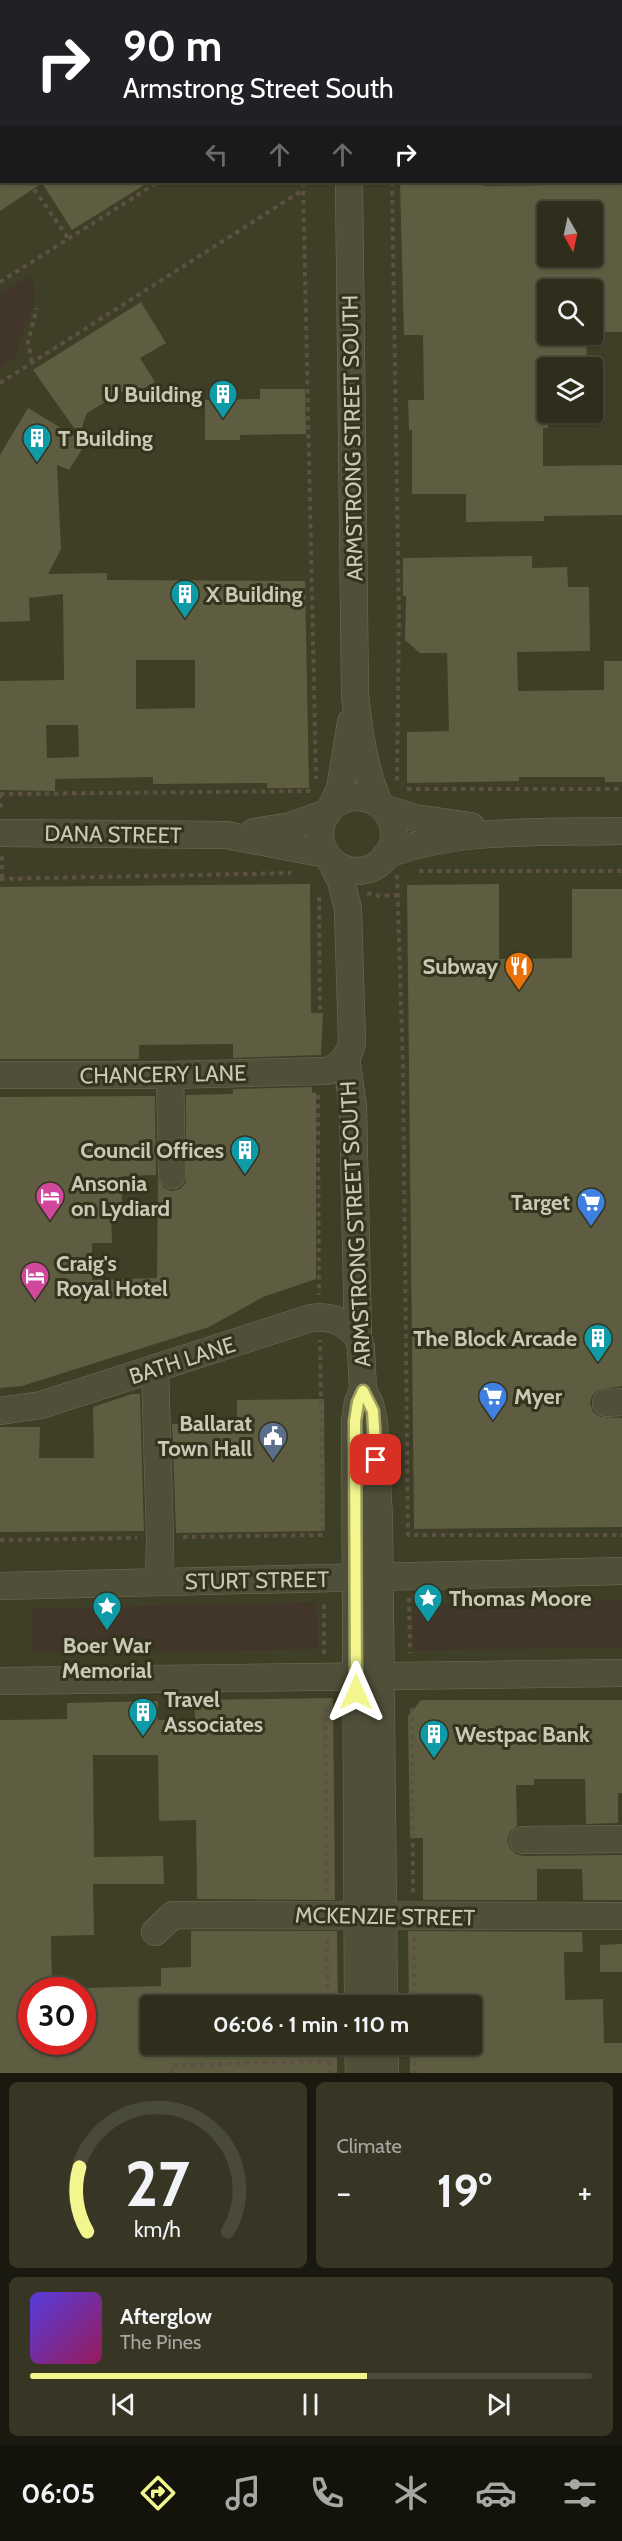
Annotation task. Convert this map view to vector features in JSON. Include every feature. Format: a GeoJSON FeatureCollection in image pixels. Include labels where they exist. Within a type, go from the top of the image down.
{"type":"FeatureCollection","features":[{"type":"Feature","properties":{"kind":"street","name":"ARMSTRONG STREET SOUTH"},"geometry":{"type":"LineString","coordinates":[[349,183],[355,695],[364,754],[374,792],[381,807]]}},
{"type":"Feature","properties":{"kind":"street","name":"ARMSTRONG STREET SOUTH"},"geometry":{"type":"LineString","coordinates":[[329,810],[342,778],[355,695]]}},
{"type":"Feature","properties":{"kind":"street"},"geometry":{"type":"LineString","coordinates":[[523,833],[415,818],[381,807],[370,800],[355,797],[339,802],[329,810],[320,833],[328,856],[342,868],[357,870],[392,862],[429,841],[523,833],[622,831]]}},
{"type":"Feature","properties":{"kind":"street"},"geometry":{"type":"LineString","coordinates":[[381,807],[390,819],[394,831],[392,862]]}},
{"type":"Feature","properties":{"kind":"street","name":"DANA STREET"},"geometry":{"type":"LineString","coordinates":[[0,833],[226,835],[279,829],[329,810]]}},
{"type":"Feature","properties":{"kind":"street","name":"DANA STREET"},"geometry":{"type":"LineString","coordinates":[[226,835],[328,856]]}},
{"type":"Feature","properties":{"kind":"street","name":"ARMSTRONG STREET SOUTH"},"geometry":{"type":"LineString","coordinates":[[328,856],[341,881],[347,902],[350,950]]}},
{"type":"Feature","properties":{"kind":"street","name":"ARMSTRONG STREET SOUTH"},"geometry":{"type":"LineString","coordinates":[[370,1915],[367,1577],[355,1421],[358,1402],[363,1391],[361,1347],[358,1337],[353,1107],[335,1064],[350,950],[364,892],[392,862]]}},
{"type":"Feature","properties":{"kind":"street","name":"CHANCERY LANE"},"geometry":{"type":"LineString","coordinates":[[0,1075],[170,1075],[335,1064]]}},
{"type":"Feature","properties":{"kind":"street"},"geometry":{"type":"LineString","coordinates":[[170,1075],[172,1175]]}},
{"type":"Feature","properties":{"kind":"street","name":"BATH LANE"},"geometry":{"type":"LineString","coordinates":[[0,1411],[41,1405],[319,1317],[335,1319],[347,1326],[358,1337]]}},
{"type":"Feature","properties":{"kind":"street"},"geometry":{"type":"LineString","coordinates":[[155,1370],[160,1538],[159,1582]]}},
{"type":"Feature","properties":{"kind":"street","name":"STURT STREET"},"geometry":{"type":"LineString","coordinates":[[0,1586],[622,1571]]}},
{"type":"Feature","properties":{"kind":"street"},"geometry":{"type":"LineString","coordinates":[[0,1681],[622,1673]]}},
{"type":"Feature","properties":{"kind":"street"},"geometry":{"type":"LineString","coordinates":[[523,1840],[622,1839]]}},
{"type":"Feature","properties":{"kind":"street","name":"MCKENZIE STREET"},"geometry":{"type":"LineString","coordinates":[[155,1932],[172,1915],[622,1916]]}},
{"type":"Feature","properties":{"kind":"street"},"geometry":{"type":"LineString","coordinates":[[359,1995],[370,1915]]}},
{"type":"Feature","properties":{"kind":"street"},"geometry":{"type":"LineString","coordinates":[[370,1915],[382,1995]]}},
{"type":"Feature","properties":{"kind":"street"},"geometry":{"type":"LineString","coordinates":[[358,2055],[359,2073]]}},
{"type":"Feature","properties":{"kind":"street"},"geometry":{"type":"LineString","coordinates":[[385,2055],[385,2073]]}},
{"type":"Feature","properties":{"kind":"path"},"geometry":{"type":"LineString","coordinates":[[30,183],[68,238]]}},
{"type":"Feature","properties":{"kind":"path"},"geometry":{"type":"LineString","coordinates":[[0,282],[156,183]]}},
{"type":"Feature","properties":{"kind":"path"},"geometry":{"type":"LineString","coordinates":[[0,794],[316,791],[303,183]]}},
{"type":"Feature","properties":{"kind":"path"},"geometry":{"type":"LineString","coordinates":[[393,183],[399,619],[397,789],[622,789]]}},
{"type":"Feature","properties":{"kind":"path"},"geometry":{"type":"LineString","coordinates":[[0,383],[304,190]]}},
{"type":"Feature","properties":{"kind":"path"},"geometry":{"type":"LineString","coordinates":[[32,362],[28,342],[37,308]]}},
{"type":"Feature","properties":{"kind":"path"},"geometry":{"type":"LineString","coordinates":[[392,862],[397,871],[403,1068],[408,1535],[622,1534]]}},
{"type":"Feature","properties":{"kind":"path"},"geometry":{"type":"LineString","coordinates":[[416,871],[622,871]]}},
{"type":"Feature","properties":{"kind":"path"},"geometry":{"type":"LineString","coordinates":[[0,879],[301,873]]}},
{"type":"Feature","properties":{"kind":"path"},"geometry":{"type":"LineString","coordinates":[[319,889],[320,1013]]}},
{"type":"Feature","properties":{"kind":"path"},"geometry":{"type":"LineString","coordinates":[[319,1301],[335,1064]]}},
{"type":"Feature","properties":{"kind":"path"},"geometry":{"type":"LineString","coordinates":[[312,1338],[320,1338],[323,1535]]}},
{"type":"Feature","properties":{"kind":"path"},"geometry":{"type":"LineString","coordinates":[[409,1590],[410,1655]]}},
{"type":"Feature","properties":{"kind":"path"},"geometry":{"type":"LineString","coordinates":[[324,1591],[324,1658]]}},
{"type":"Feature","properties":{"kind":"path"},"geometry":{"type":"LineString","coordinates":[[325,1708],[328,1995]]}},
{"type":"Feature","properties":{"kind":"path"},"geometry":{"type":"LineString","coordinates":[[412,1708],[414,1995]]}},
{"type":"Feature","properties":{"kind":"path"},"geometry":{"type":"LineString","coordinates":[[330,2055],[330,2073]]}},
{"type":"Feature","properties":{"kind":"path"},"geometry":{"type":"LineString","coordinates":[[415,2055],[415,2073]]}},
{"type":"Feature","properties":{"kind":"path"},"geometry":{"type":"LineString","coordinates":[[172,2073],[172,2065],[330,2062]]}},
{"type":"Feature","properties":{"kind":"shaded area"},"geometry":{"type":"Polygon","coordinates":[[[30,276],[34,286],[33,306],[18,346],[17,356],[0,367],[0,294],[30,276]]]}},
{"type":"Feature","properties":{"kind":"shaded area"},"geometry":{"type":"Polygon","coordinates":[[[622,1601],[622,1648],[414,1650],[413,1605],[622,1601]]]}},
{"type":"Feature","properties":{"kind":"shaded area"},"geometry":{"type":"Polygon","coordinates":[[[316,1602],[318,1649],[32,1653],[32,1609],[316,1602]]]}},
{"type":"Feature","properties":{"kind":"building"},"geometry":{"type":"Polygon","coordinates":[[[0,183],[42,183],[0,211],[0,183]]]}},
{"type":"Feature","properties":{"kind":"building"},"geometry":{"type":"Polygon","coordinates":[[[42,183],[147,183],[72,230],[42,183]]]}},
{"type":"Feature","properties":{"kind":"building"},"geometry":{"type":"Polygon","coordinates":[[[400,183],[485,183],[485,186],[622,183],[622,332],[603,332],[603,279],[537,279],[537,345],[586,345],[587,357],[537,357],[537,423],[548,423],[548,428],[543,428],[543,466],[622,465],[622,515],[544,516],[544,521],[466,522],[466,494],[412,494],[412,430],[409,430],[408,400],[424,400],[423,335],[404,335],[400,183]]]}},
{"type":"Feature","properties":{"kind":"building"},"geometry":{"type":"Polygon","coordinates":[[[141,302],[166,343],[140,358],[155,382],[128,397],[123,391],[87,413],[79,435],[33,370],[141,302]]]}},
{"type":"Feature","properties":{"kind":"building"},"geometry":{"type":"Polygon","coordinates":[[[260,389],[305,389],[306,434],[240,435],[240,440],[205,440],[205,400],[260,399],[260,389]]]}},
{"type":"Feature","properties":{"kind":"building"},"geometry":{"type":"Polygon","coordinates":[[[28,408],[86,443],[69,470],[57,465],[61,549],[48,574],[107,573],[107,580],[305,581],[309,788],[267,788],[267,783],[153,784],[153,777],[55,779],[55,791],[0,790],[0,681],[64,680],[63,594],[29,598],[30,621],[0,622],[0,455],[28,408]],[[136,660],[136,709],[195,708],[195,660],[136,660]],[[46,725],[47,758],[79,757],[78,725],[46,725]]]}},
{"type":"Feature","properties":{"kind":"building"},"geometry":{"type":"Polygon","coordinates":[[[532,556],[532,568],[567,567],[568,587],[589,587],[590,651],[517,652],[518,691],[604,690],[604,661],[622,661],[622,782],[605,782],[605,777],[519,777],[519,781],[407,783],[407,732],[449,731],[447,653],[420,653],[405,640],[406,596],[403,596],[403,558],[532,556]]]}},
{"type":"Feature","properties":{"kind":"building"},"geometry":{"type":"Polygon","coordinates":[[[310,884],[311,1013],[323,1013],[321,1055],[233,1058],[233,1044],[139,1045],[139,1059],[0,1059],[0,887],[310,884]]]}},
{"type":"Feature","properties":{"kind":"building"},"geometry":{"type":"Polygon","coordinates":[[[499,884],[499,959],[572,958],[572,889],[622,889],[622,1386],[598,1390],[592,1396],[590,1403],[593,1412],[600,1417],[622,1418],[622,1527],[414,1529],[407,885],[499,884]]]}},
{"type":"Feature","properties":{"kind":"building"},"geometry":{"type":"Polygon","coordinates":[[[312,1087],[312,1093],[316,1093],[316,1279],[263,1297],[209,1327],[22,1386],[0,1388],[0,1097],[155,1096],[156,1175],[122,1176],[122,1206],[111,1206],[112,1243],[92,1243],[92,1280],[157,1278],[158,1180],[164,1188],[172,1191],[180,1189],[186,1182],[186,1095],[233,1094],[233,1089],[312,1087]]]}},
{"type":"Feature","properties":{"kind":"building"},"geometry":{"type":"Polygon","coordinates":[[[132,1394],[140,1394],[144,1531],[0,1532],[0,1427],[40,1427],[39,1458],[94,1458],[93,1407],[132,1394]]]}},
{"type":"Feature","properties":{"kind":"building","name":"Ballarat Town Hall"},"geometry":{"type":"Polygon","coordinates":[[[324,1399],[325,1531],[176,1533],[172,1424],[237,1423],[237,1400],[324,1399]]]}},
{"type":"Feature","properties":{"kind":"building"},"geometry":{"type":"Polygon","coordinates":[[[333,1698],[335,1900],[197,1899],[196,1820],[159,1821],[158,1755],[93,1755],[94,1857],[163,1856],[164,1884],[93,1884],[94,1935],[51,1936],[52,1977],[18,1977],[18,2055],[96,2055],[96,1988],[161,1986],[161,1968],[191,1967],[191,1931],[337,1931],[338,1995],[140,1995],[140,2055],[337,2055],[337,2073],[0,2073],[0,1720],[67,1719],[67,1703],[158,1701],[158,1720],[195,1720],[194,1700],[333,1698]]]}},
{"type":"Feature","properties":{"kind":"building"},"geometry":{"type":"Polygon","coordinates":[[[421,1700],[622,1700],[622,1793],[618,1793],[618,1823],[586,1824],[585,1779],[534,1779],[534,1785],[516,1785],[517,1826],[510,1832],[507,1840],[510,1848],[516,1854],[523,1856],[622,1855],[622,1900],[583,1900],[582,1869],[537,1869],[537,1900],[423,1900],[423,1838],[410,1838],[408,1716],[421,1700]]]}},
{"type":"Feature","properties":{"kind":"building"},"geometry":{"type":"Polygon","coordinates":[[[408,1931],[582,1932],[583,1952],[564,1952],[565,2000],[603,1999],[604,2043],[622,2043],[622,2073],[410,2073],[410,2055],[482,2055],[482,1995],[409,1995],[408,1931]]]}},
{"type":"Feature","properties":{"kind":"building"},"geometry":{"type":"Polygon","coordinates":[[[622,1944],[622,1972],[600,1972],[600,1945],[622,1944]]]}},
{"type":"Feature","properties":{"kind":"place","name":"U Building"},"geometry":{"type":"Point","coordinates":[223,420]}},
{"type":"Feature","properties":{"kind":"place","name":"T Building"},"geometry":{"type":"Point","coordinates":[37,464]}},
{"type":"Feature","properties":{"kind":"place","name":"X Building"},"geometry":{"type":"Point","coordinates":[185,620]}},
{"type":"Feature","properties":{"kind":"place","name":"Subway"},"geometry":{"type":"Point","coordinates":[519,992]}},
{"type":"Feature","properties":{"kind":"place","name":"Council Offices"},"geometry":{"type":"Point","coordinates":[245,1176]}},
{"type":"Feature","properties":{"kind":"place","name":"Ansonia on Lydiard"},"geometry":{"type":"Point","coordinates":[50,1222]}},
{"type":"Feature","properties":{"kind":"place","name":"Target"},"geometry":{"type":"Point","coordinates":[591,1228]}},
{"type":"Feature","properties":{"kind":"place","name":"Craig's Royal Hotel"},"geometry":{"type":"Point","coordinates":[35,1302]}},
{"type":"Feature","properties":{"kind":"place","name":"The Block Arcade"},"geometry":{"type":"Point","coordinates":[598,1364]}},
{"type":"Feature","properties":{"kind":"place","name":"Myer"},"geometry":{"type":"Point","coordinates":[493,1422]}},
{"type":"Feature","properties":{"kind":"place","name":"Ballarat Town Hall"},"geometry":{"type":"Point","coordinates":[273,1462]}},
{"type":"Feature","properties":{"kind":"place","name":"Thomas Moore"},"geometry":{"type":"Point","coordinates":[428,1624]}},
{"type":"Feature","properties":{"kind":"place","name":"Boer War Memorial"},"geometry":{"type":"Point","coordinates":[107,1632]}},
{"type":"Feature","properties":{"kind":"place","name":"Travel Associates"},"geometry":{"type":"Point","coordinates":[143,1738]}},
{"type":"Feature","properties":{"kind":"place","name":"Westpac Bank"},"geometry":{"type":"Point","coordinates":[434,1760]}},
{"type":"Feature","properties":{"kind":"route"},"geometry":{"type":"LineString","coordinates":[[356,1692],[355,1421],[358,1402],[363,1391],[373,1411],[376,1460]]}}]}
